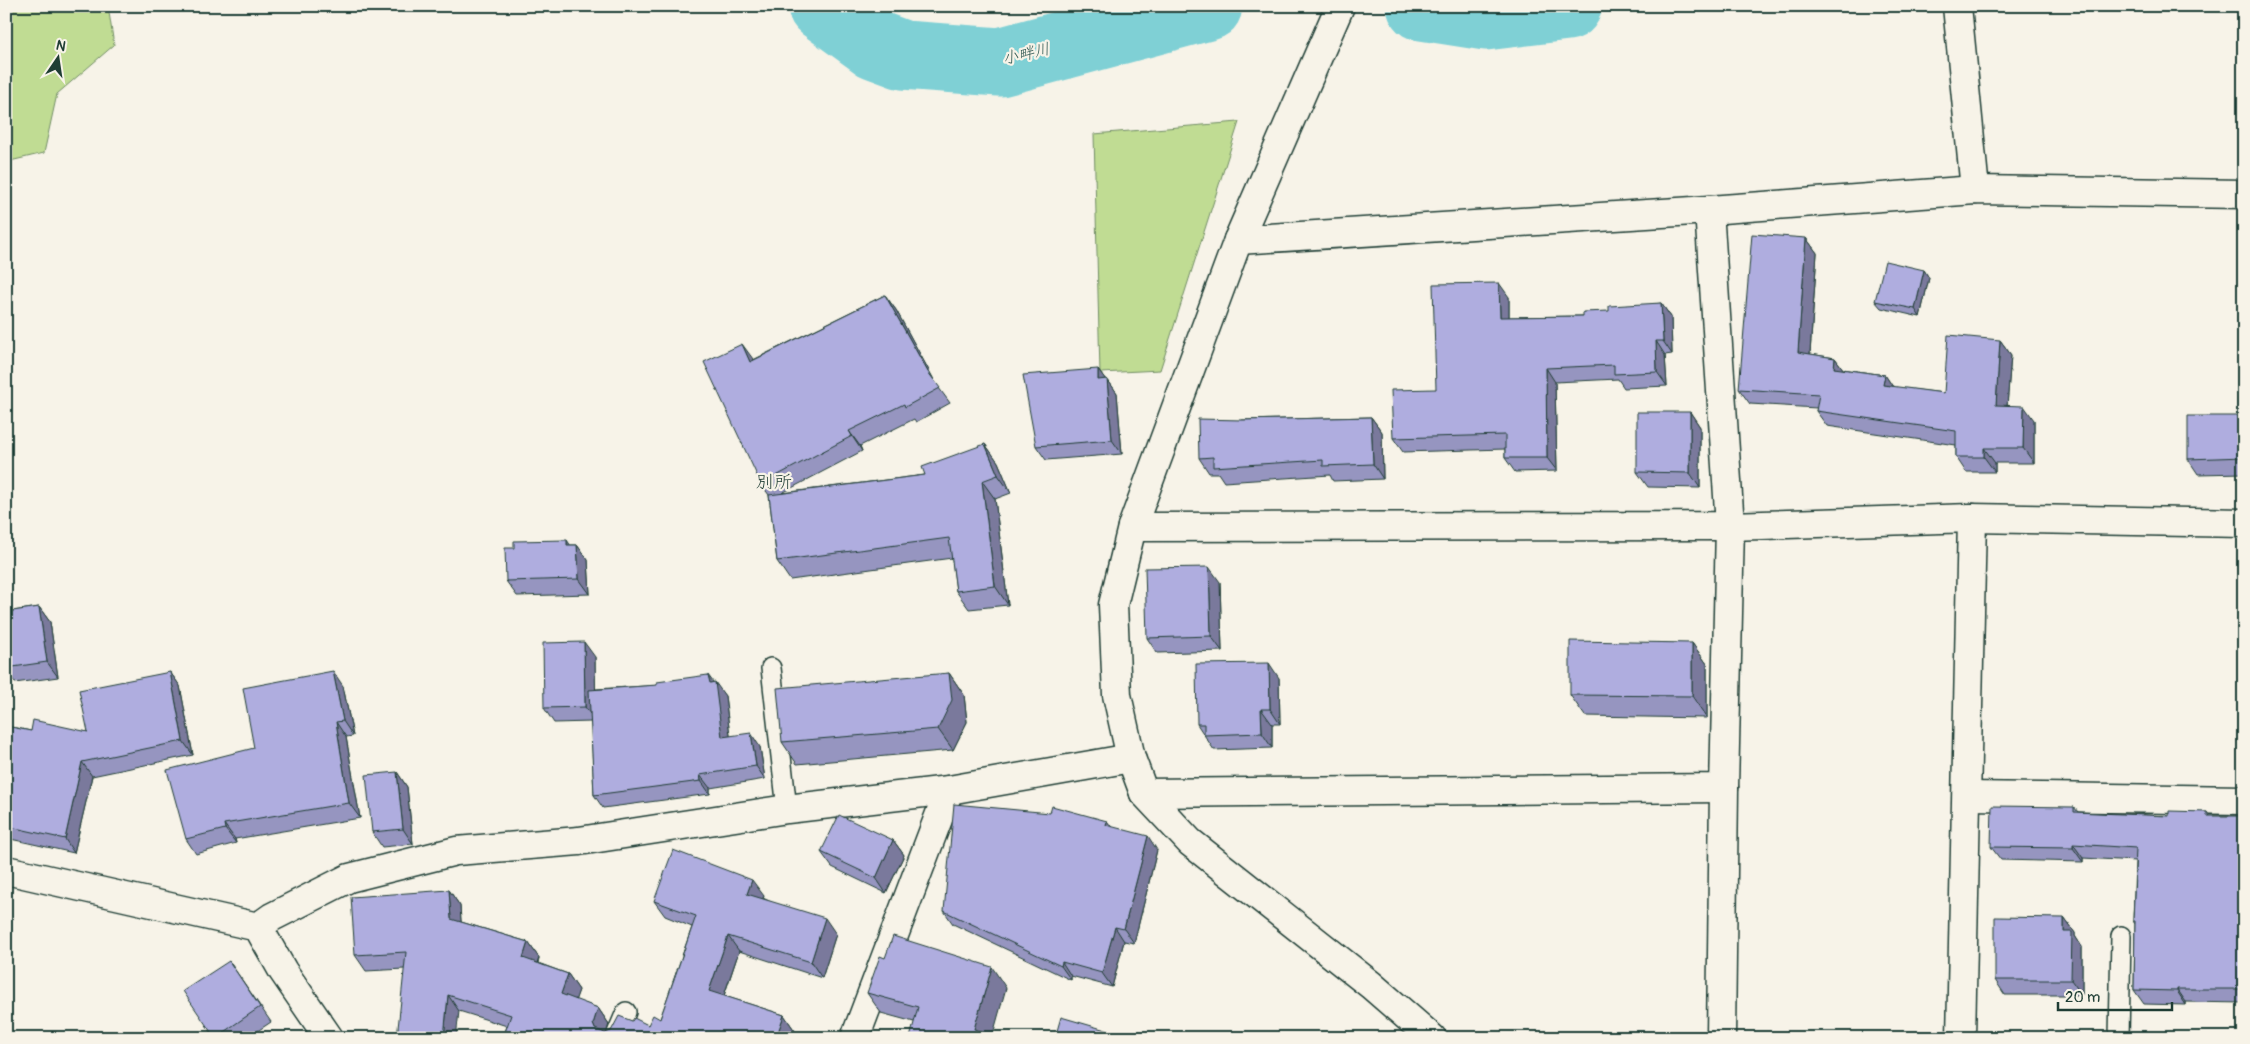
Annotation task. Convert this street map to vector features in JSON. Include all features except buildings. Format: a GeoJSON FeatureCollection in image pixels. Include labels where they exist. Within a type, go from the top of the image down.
{"type":"FeatureCollection","features":[{"type":"Feature","properties":{"kind":"street"},"geometry":{"type":"LineString","coordinates":[[1340,6],[1238,240],[1132,526],[1114,605],[1117,695],[1131,758],[1144,793],[1190,842],[1371,985],[1432,1038]]}},
{"type":"Feature","properties":{"kind":"street"},"geometry":{"type":"LineString","coordinates":[[1957,12],[1975,190]]}},
{"type":"Feature","properties":{"kind":"street"},"geometry":{"type":"LineString","coordinates":[[1238,240],[1709,210],[1975,190],[2244,194]]}},
{"type":"Feature","properties":{"kind":"street"},"geometry":{"type":"LineString","coordinates":[[1709,210],[1730,526],[1720,1038]]}},
{"type":"Feature","properties":{"kind":"street"},"geometry":{"type":"LineString","coordinates":[[1132,526],[1730,526],[1972,518],[2244,523]]}},
{"type":"Feature","properties":{"kind":"street"},"geometry":{"type":"LineString","coordinates":[[1961,1038],[1968,796],[1972,518]]}},
{"type":"Feature","properties":{"kind":"street"},"geometry":{"type":"LineString","coordinates":[[258,927],[272,917],[349,878],[456,851],[580,841],[787,810],[948,790],[1131,758]]}},
{"type":"Feature","properties":{"kind":"street"},"geometry":{"type":"LineString","coordinates":[[1144,793],[1724,788]]}},
{"type":"Feature","properties":{"kind":"street"},"geometry":{"type":"LineString","coordinates":[[855,1038],[948,790]]}},
{"type":"Feature","properties":{"kind":"street"},"geometry":{"type":"LineString","coordinates":[[1968,796],[2244,800]]}},
{"type":"Feature","properties":{"kind":"street"},"geometry":{"type":"LineString","coordinates":[[6,870],[258,927],[283,971],[329,1038]]}},
{"type":"Feature","properties":{"kind":"lane"},"geometry":{"type":"LineString","coordinates":[[771,668],[787,810]]}},
{"type":"Feature","properties":{"kind":"lane"},"geometry":{"type":"LineString","coordinates":[[2119,1038],[2121,936]]}},
{"type":"Feature","properties":{"kind":"lane"},"geometry":{"type":"LineString","coordinates":[[615,1038],[626,1012]]}},
{"type":"Feature","properties":{"kind":"green space"},"geometry":{"type":"Polygon","coordinates":[[[6,6],[108,6],[114,45],[57,94],[44,153],[6,162],[6,6]]]}},
{"type":"Feature","properties":{"kind":"green space"},"geometry":{"type":"Polygon","coordinates":[[[1239,122],[1160,370],[1100,373],[1094,134],[1239,122]]]}},
{"type":"Feature","properties":{"kind":"waterway","name":"小畔川"},"geometry":{"type":"LineString","coordinates":[[822,6],[876,45],[903,55],[1000,62],[1208,6]]}},
{"type":"Feature","properties":{"kind":"waterway","name":"小畔川"},"geometry":{"type":"LineString","coordinates":[[1421,6],[1485,16],[1567,6]]}},
{"type":"Feature","properties":{"kind":"district","name":"別所"},"geometry":{"type":"Point","coordinates":[774,482]}}]}
